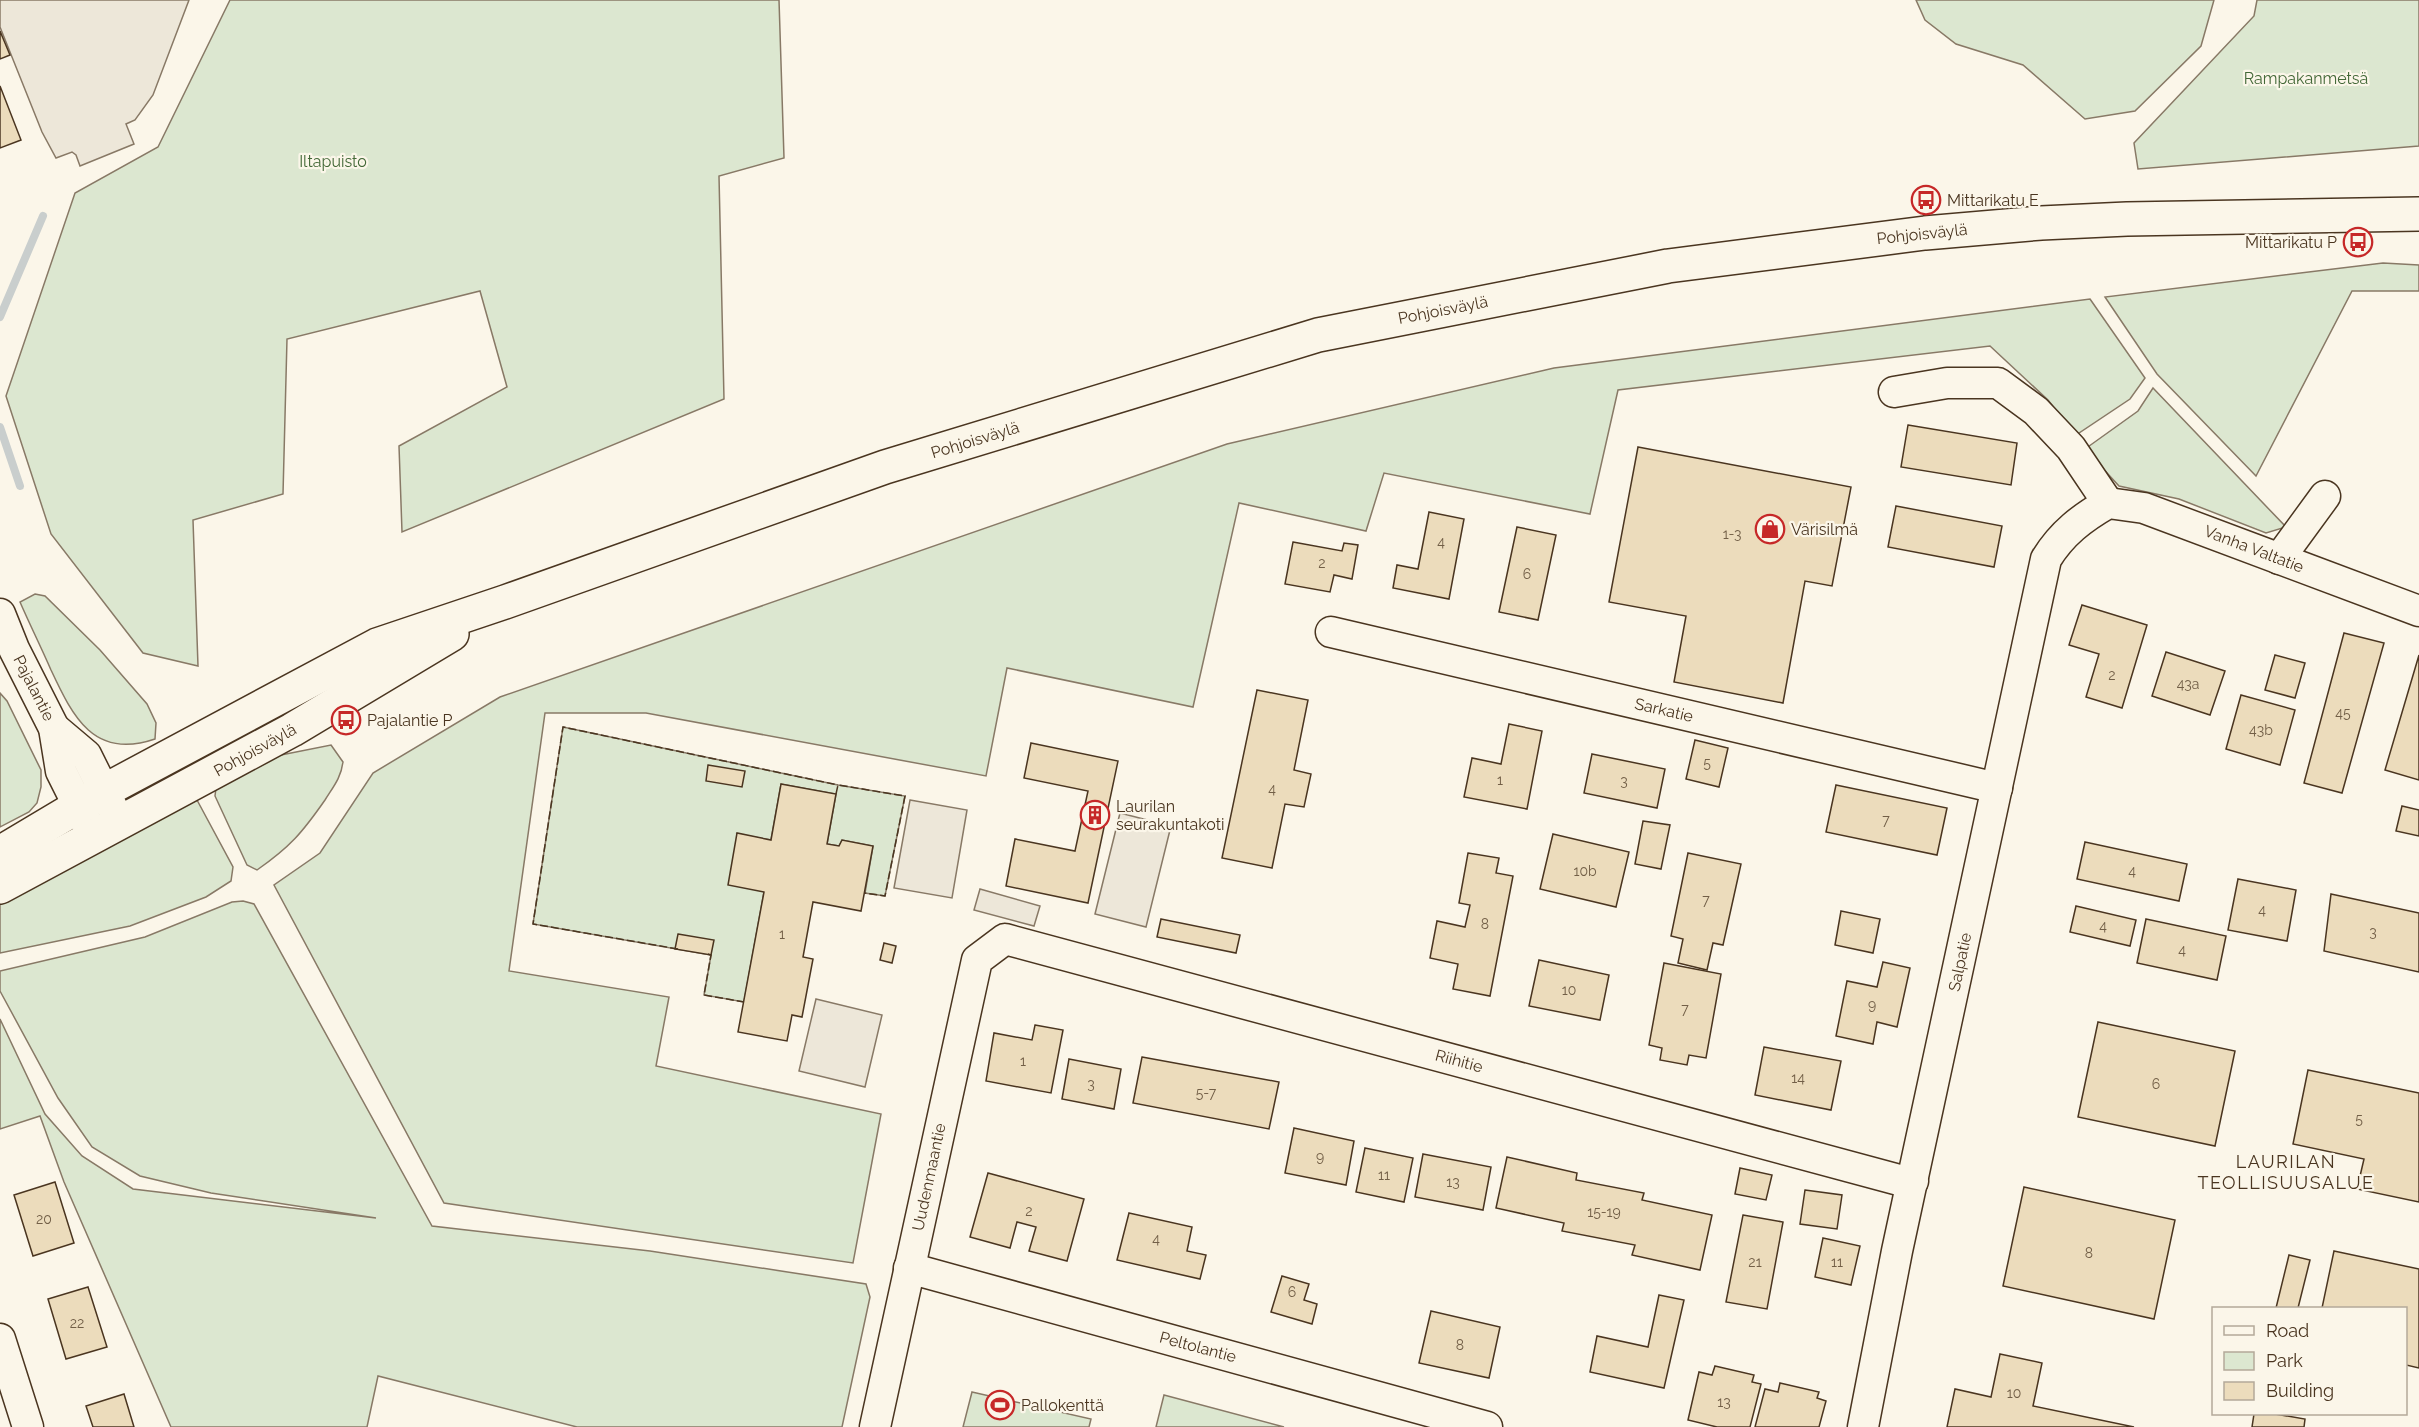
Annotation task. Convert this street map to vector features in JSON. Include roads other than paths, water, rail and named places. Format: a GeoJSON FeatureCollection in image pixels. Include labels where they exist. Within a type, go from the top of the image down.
{"type":"FeatureCollection","features":[{"type":"Feature","properties":{"kind":"main road","name":"Pohjoisväylä"},"geometry":{"type":"LineString","coordinates":[[0,853],[91,798],[377,645],[885,467],[1318,335],[1668,266],[1925,233],[2042,223],[2127,219],[2419,214]]}},
{"type":"Feature","properties":{"kind":"main road","name":"Pohjoisväylä"},"geometry":{"type":"LineString","coordinates":[[0,887],[292,730],[505,602]]}},
{"type":"Feature","properties":{"kind":"street"},"geometry":{"type":"LineString","coordinates":[[1894,392],[1947,382],[1998,383],[2037,411],[2071,448],[2099,508]]}},
{"type":"Feature","properties":{"kind":"street"},"geometry":{"type":"LineString","coordinates":[[2279,559],[2325,496]]}},
{"type":"Feature","properties":{"kind":"street","name":"Vanha Valtatie"},"geometry":{"type":"LineString","coordinates":[[2099,508],[2144,508],[2419,611]]}},
{"type":"Feature","properties":{"kind":"street","name":"Salpatie"},"geometry":{"type":"LineString","coordinates":[[1863,1427],[1897,1251],[2046,559],[2055,544],[2073,526],[2099,508]]}},
{"type":"Feature","properties":{"kind":"street","name":"Pajalantie"},"geometry":{"type":"LineString","coordinates":[[0,614],[7,652],[54,728],[61,771],[91,798],[107,830]]}},
{"type":"Feature","properties":{"kind":"street","name":"Sarkatie"},"geometry":{"type":"LineString","coordinates":[[1331,632],[1997,788]]}},
{"type":"Feature","properties":{"kind":"street","name":"Riihitie"},"geometry":{"type":"LineString","coordinates":[[1005,939],[1913,1181]]}},
{"type":"Feature","properties":{"kind":"street","name":"Uudenmaantie"},"geometry":{"type":"LineString","coordinates":[[875,1427],[977,960],[1005,939]]}},
{"type":"Feature","properties":{"kind":"street","name":"Peltolantie"},"geometry":{"type":"LineString","coordinates":[[909,1268],[1487,1427]]}},
{"type":"Feature","properties":{"kind":"street"},"geometry":{"type":"LineString","coordinates":[[0,1339],[28,1427]]}},
{"type":"Feature","properties":{"kind":"waterway"},"geometry":{"type":"LineString","coordinates":[[0,317],[43,216]]}},
{"type":"Feature","properties":{"kind":"waterway"},"geometry":{"type":"LineString","coordinates":[[0,427],[20,486]]}},
{"type":"Feature","properties":{"kind":"place","name":"Mittarikatu E"},"geometry":{"type":"Point","coordinates":[1926,200]}},
{"type":"Feature","properties":{"kind":"place","name":"Mittarikatu P"},"geometry":{"type":"Point","coordinates":[2358,242]}},
{"type":"Feature","properties":{"kind":"place","name":"Värisilmä"},"geometry":{"type":"Point","coordinates":[1770,529]}},
{"type":"Feature","properties":{"kind":"place","name":"Pajalantie P"},"geometry":{"type":"Point","coordinates":[346,720]}},
{"type":"Feature","properties":{"kind":"place","name":"Laurilan seurakuntakoti"},"geometry":{"type":"Point","coordinates":[1095,815]}},
{"type":"Feature","properties":{"kind":"place","name":"Pallokenttä"},"geometry":{"type":"Point","coordinates":[1000,1405]}},
{"type":"Feature","properties":{"kind":"district","name":"LAURILAN TEOLLISUUSALUE"},"geometry":{"type":"Point","coordinates":[2286,1171]}},
{"type":"Feature","properties":{"kind":"park label","name":"Rampakanmetsä"},"geometry":{"type":"Point","coordinates":[2306,78]}},
{"type":"Feature","properties":{"kind":"park label","name":"Iltapuisto"},"geometry":{"type":"Point","coordinates":[333,161]}}]}
